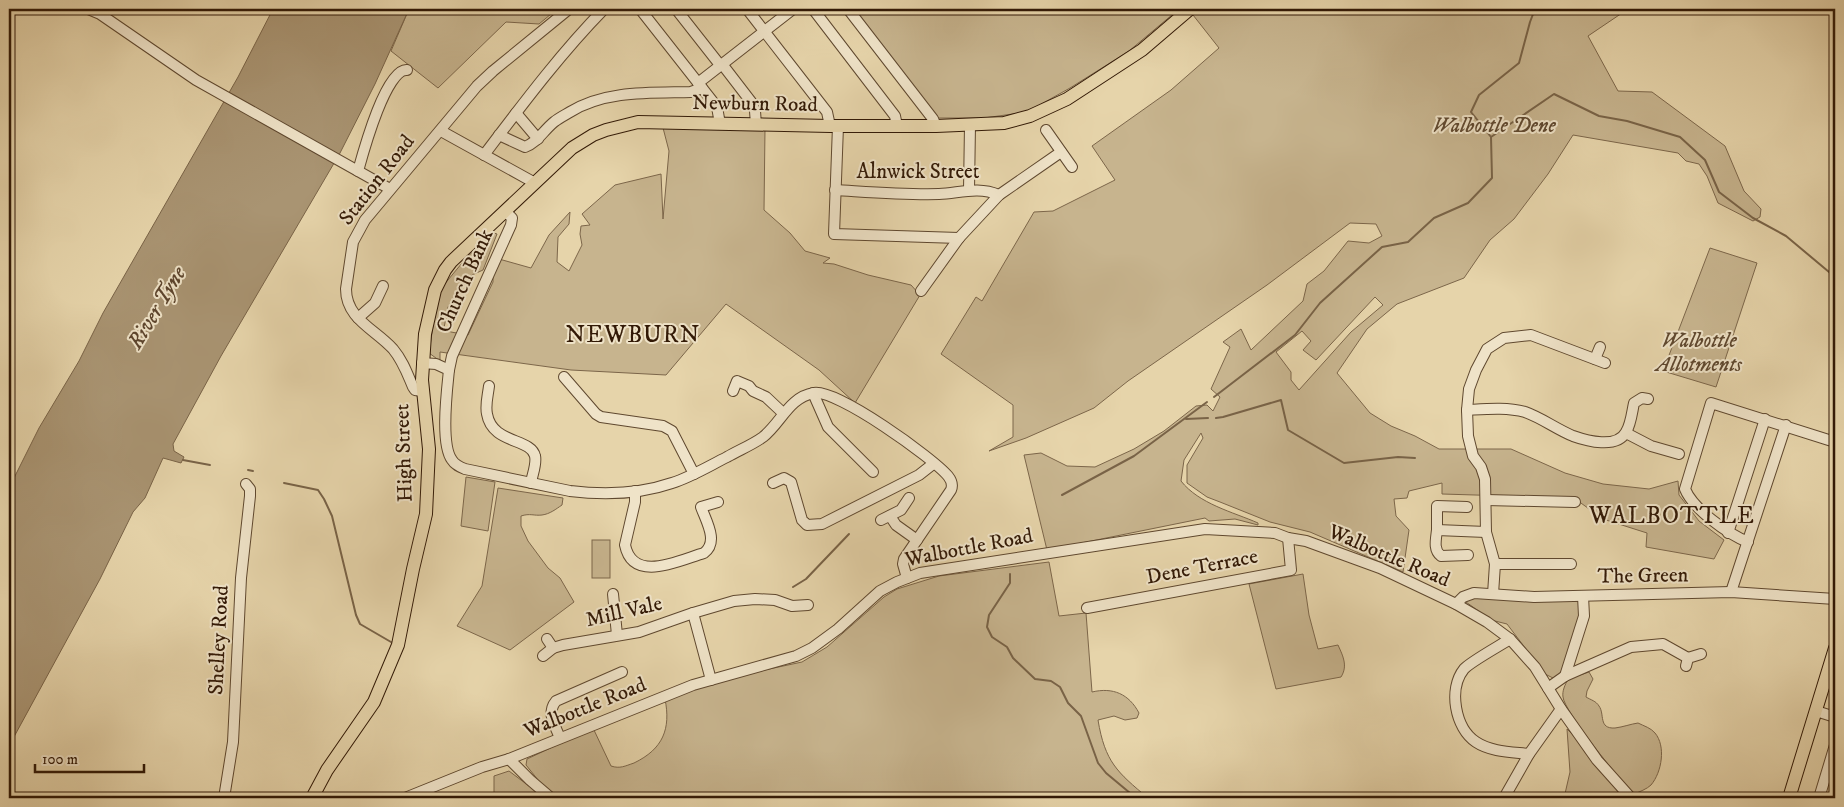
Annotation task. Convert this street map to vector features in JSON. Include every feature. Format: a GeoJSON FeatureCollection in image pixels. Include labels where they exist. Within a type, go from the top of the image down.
{"type":"FeatureCollection","features":[{"type":"Feature","properties":{"kind":"main road","name":"Newburn Road"},"geometry":{"type":"LineString","coordinates":[[535,183],[572,148],[593,135],[616,127],[649,121],[756,125],[936,126],[994,124],[1030,116],[1067,98],[1142,50],[1190,9]]}},
{"type":"Feature","properties":{"kind":"main road","name":"High Street"},"geometry":{"type":"LineString","coordinates":[[312,798],[326,770],[374,702],[398,645],[426,514],[429,449],[422,391],[422,363],[431,302],[438,282],[451,262],[535,183]]}},
{"type":"Feature","properties":{"kind":"main road"},"geometry":{"type":"LineString","coordinates":[[1788,798],[1835,648]]}},
{"type":"Feature","properties":{"kind":"street"},"geometry":{"type":"LineString","coordinates":[[88,9],[100,14],[188,75],[390,189]]}},
{"type":"Feature","properties":{"kind":"street"},"geometry":{"type":"LineString","coordinates":[[441,131],[477,86],[569,9]]}},
{"type":"Feature","properties":{"kind":"street"},"geometry":{"type":"LineString","coordinates":[[484,155],[587,26],[604,9]]}},
{"type":"Feature","properties":{"kind":"street"},"geometry":{"type":"LineString","coordinates":[[640,9],[718,108],[720,124]]}},
{"type":"Feature","properties":{"kind":"street"},"geometry":{"type":"LineString","coordinates":[[676,9],[752,103],[755,111],[756,125]]}},
{"type":"Feature","properties":{"kind":"street"},"geometry":{"type":"LineString","coordinates":[[747,9],[827,112],[834,126],[834,234],[959,238]]}},
{"type":"Feature","properties":{"kind":"street"},"geometry":{"type":"LineString","coordinates":[[813,9],[895,116],[897,126]]}},
{"type":"Feature","properties":{"kind":"street"},"geometry":{"type":"LineString","coordinates":[[848,9],[933,119],[936,126]]}},
{"type":"Feature","properties":{"kind":"street"},"geometry":{"type":"LineString","coordinates":[[499,135],[525,147],[533,144],[553,123],[572,110],[590,103],[616,96],[691,92],[700,86],[721,64],[764,31],[787,10]]}},
{"type":"Feature","properties":{"kind":"street"},"geometry":{"type":"LineString","coordinates":[[358,171],[381,103],[392,82],[400,72],[407,70]]}},
{"type":"Feature","properties":{"kind":"street"},"geometry":{"type":"LineString","coordinates":[[516,113],[538,139]]}},
{"type":"Feature","properties":{"kind":"street"},"geometry":{"type":"LineString","coordinates":[[969,190],[970,125]]}},
{"type":"Feature","properties":{"kind":"street"},"geometry":{"type":"LineString","coordinates":[[1046,130],[1072,167]]}},
{"type":"Feature","properties":{"kind":"street","name":"Station Road"},"geometry":{"type":"LineString","coordinates":[[422,391],[415,390],[412,387],[401,360],[350,308],[346,296],[346,283],[353,242],[364,220],[441,131],[535,183]]}},
{"type":"Feature","properties":{"kind":"street"},"geometry":{"type":"LineString","coordinates":[[921,291],[959,238],[999,195],[1061,152]]}},
{"type":"Feature","properties":{"kind":"street","name":"Alnwick Street"},"geometry":{"type":"LineString","coordinates":[[835,190],[940,194],[986,190],[999,195]]}},
{"type":"Feature","properties":{"kind":"street","name":"Church Bank"},"geometry":{"type":"LineString","coordinates":[[505,211],[512,218],[511,225],[452,356],[449,370],[446,416],[447,448],[450,459],[458,466],[531,483],[586,493],[635,491],[662,486],[694,474],[762,437],[793,403],[813,393]]}},
{"type":"Feature","properties":{"kind":"street"},"geometry":{"type":"LineString","coordinates":[[358,318],[375,303],[383,286]]}},
{"type":"Feature","properties":{"kind":"street"},"geometry":{"type":"LineString","coordinates":[[1493,594],[1495,564],[1486,532],[1485,479],[1481,467],[1473,456],[1468,436],[1470,389],[1480,363],[1487,349],[1504,338],[1531,335],[1600,361],[1600,347]]}},
{"type":"Feature","properties":{"kind":"street"},"geometry":{"type":"LineString","coordinates":[[422,363],[436,364],[449,370]]}},
{"type":"Feature","properties":{"kind":"street"},"geometry":{"type":"LineString","coordinates":[[564,377],[601,418],[663,426],[672,431],[694,474]]}},
{"type":"Feature","properties":{"kind":"street"},"geometry":{"type":"LineString","coordinates":[[733,391],[737,381],[749,386],[753,392],[770,400],[784,413]]}},
{"type":"Feature","properties":{"kind":"street"},"geometry":{"type":"LineString","coordinates":[[489,386],[486,412],[492,427],[503,436],[527,446],[534,453],[535,462],[531,483]]}},
{"type":"Feature","properties":{"kind":"street"},"geometry":{"type":"LineString","coordinates":[[873,472],[828,427],[813,393],[824,394],[859,410],[949,477],[952,484],[951,490],[904,559],[903,564],[907,578]]}},
{"type":"Feature","properties":{"kind":"street"},"geometry":{"type":"LineString","coordinates":[[1468,410],[1511,410],[1524,412],[1543,419],[1572,436],[1596,442],[1611,442],[1626,433],[1634,403],[1642,398],[1648,399]]}},
{"type":"Feature","properties":{"kind":"street"},"geometry":{"type":"LineString","coordinates":[[1748,542],[1728,533],[1703,511],[1685,489],[1711,403],[1786,425],[1835,442]]}},
{"type":"Feature","properties":{"kind":"street"},"geometry":{"type":"LineString","coordinates":[[1728,533],[1765,419]]}},
{"type":"Feature","properties":{"kind":"street"},"geometry":{"type":"LineString","coordinates":[[1731,592],[1786,425]]}},
{"type":"Feature","properties":{"kind":"street"},"geometry":{"type":"LineString","coordinates":[[1626,433],[1651,446],[1679,454]]}},
{"type":"Feature","properties":{"kind":"street"},"geometry":{"type":"LineString","coordinates":[[773,483],[784,478],[791,482],[802,520],[807,525],[822,524],[919,475],[933,464]]}},
{"type":"Feature","properties":{"kind":"street","name":"Shelley Road"},"geometry":{"type":"LineString","coordinates":[[224,798],[233,742],[241,578],[250,496],[250,489],[246,484]]}},
{"type":"Feature","properties":{"kind":"street"},"geometry":{"type":"LineString","coordinates":[[635,491],[635,502],[626,538],[626,551],[633,562],[650,568],[696,556],[709,550],[712,539],[702,507],[718,502]]}},
{"type":"Feature","properties":{"kind":"street"},"geometry":{"type":"LineString","coordinates":[[909,498],[901,510],[886,518],[917,540]]}},
{"type":"Feature","properties":{"kind":"street"},"geometry":{"type":"LineString","coordinates":[[1486,500],[1575,502]]}},
{"type":"Feature","properties":{"kind":"street"},"geometry":{"type":"LineString","coordinates":[[1465,557],[1441,556],[1438,554],[1436,551],[1436,530],[1437,506],[1467,507]]}},
{"type":"Feature","properties":{"kind":"street","name":"Walbottle Road"},"geometry":{"type":"LineString","coordinates":[[405,798],[482,767],[509,759],[684,688],[803,653],[838,629],[880,591],[907,578],[933,570],[1205,529],[1275,533],[1288,538],[1306,541],[1380,568],[1456,604],[1510,639]]}},
{"type":"Feature","properties":{"kind":"street"},"geometry":{"type":"LineString","coordinates":[[1436,530],[1486,532]]}},
{"type":"Feature","properties":{"kind":"street","name":"Dene Terrace"},"geometry":{"type":"LineString","coordinates":[[1087,608],[1291,570],[1288,538]]}},
{"type":"Feature","properties":{"kind":"street"},"geometry":{"type":"LineString","coordinates":[[1495,564],[1571,564]]}},
{"type":"Feature","properties":{"kind":"street","name":"The Green"},"geometry":{"type":"LineString","coordinates":[[1456,604],[1463,597],[1474,592],[1534,597],[1731,592],[1835,599]]}},
{"type":"Feature","properties":{"kind":"street"},"geometry":{"type":"LineString","coordinates":[[613,594],[618,635]]}},
{"type":"Feature","properties":{"kind":"street"},"geometry":{"type":"LineString","coordinates":[[1565,676],[1584,616],[1583,596]]}},
{"type":"Feature","properties":{"kind":"street","name":"Mill Vale"},"geometry":{"type":"LineString","coordinates":[[558,647],[639,632],[693,613],[734,602],[755,599],[775,600],[792,606],[808,605]]}},
{"type":"Feature","properties":{"kind":"street","name":"Mill Vale"},"geometry":{"type":"LineString","coordinates":[[693,613],[711,680]]}},
{"type":"Feature","properties":{"kind":"street"},"geometry":{"type":"LineString","coordinates":[[543,656],[558,647],[547,639]]}},
{"type":"Feature","properties":{"kind":"street"},"geometry":{"type":"LineString","coordinates":[[1529,754],[1490,749],[1475,742],[1463,728],[1456,708],[1456,688],[1464,669],[1510,639],[1535,667],[1561,709],[1597,760],[1630,798]]}},
{"type":"Feature","properties":{"kind":"street"},"geometry":{"type":"LineString","coordinates":[[1548,688],[1565,676],[1631,647],[1664,644],[1687,662],[1701,654]]}},
{"type":"Feature","properties":{"kind":"street"},"geometry":{"type":"LineString","coordinates":[[560,738],[550,714],[552,706],[556,701],[622,672]]}},
{"type":"Feature","properties":{"kind":"street"},"geometry":{"type":"LineString","coordinates":[[1504,798],[1529,754],[1561,709]]}},
{"type":"Feature","properties":{"kind":"street"},"geometry":{"type":"LineString","coordinates":[[1816,711],[1835,716]]}},
{"type":"Feature","properties":{"kind":"street"},"geometry":{"type":"LineString","coordinates":[[1818,798],[1835,745]]}},
{"type":"Feature","properties":{"kind":"street"},"geometry":{"type":"LineString","coordinates":[[509,759],[551,798]]}},
{"type":"Feature","properties":{"kind":"green space"},"geometry":{"type":"Polygon","coordinates":[[[409,9],[557,9],[539,24],[506,22],[438,88],[391,51],[409,9]]]}},
{"type":"Feature","properties":{"kind":"green space"},"geometry":{"type":"Polygon","coordinates":[[[852,9],[1179,9],[1129,51],[1027,112],[984,118],[936,118],[852,9]]]}},
{"type":"Feature","properties":{"kind":"green space","name":"Walbottle Dene"},"geometry":{"type":"Polygon","coordinates":[[[1200,9],[1628,9],[1588,36],[1618,91],[1652,92],[1725,146],[1744,191],[1761,209],[1760,217],[1753,221],[1718,203],[1707,176],[1699,164],[1686,161],[1678,153],[1573,135],[1548,174],[1514,219],[1490,240],[1464,278],[1397,304],[1367,329],[1337,373],[1370,413],[1391,426],[1439,449],[1511,449],[1565,473],[1603,484],[1649,489],[1678,481],[1679,495],[1699,521],[1724,540],[1714,559],[1646,547],[1647,533],[1603,519],[1574,498],[1442,494],[1442,483],[1409,491],[1407,498],[1394,499],[1396,516],[1409,530],[1403,572],[1310,532],[1270,522],[1207,497],[1187,483],[1187,465],[1203,438],[1201,433],[1184,460],[1181,481],[1197,496],[1227,511],[1258,523],[1258,525],[1235,519],[1209,521],[1205,518],[1047,550],[1024,455],[1041,453],[1067,466],[1095,467],[1134,449],[1164,431],[1196,406],[1207,405],[1213,411],[1220,397],[1211,389],[1230,347],[1223,342],[1241,329],[1251,350],[1303,301],[1307,284],[1324,271],[1348,241],[1369,243],[1382,236],[1376,224],[1350,223],[1267,285],[1128,381],[1094,408],[1026,438],[989,451],[1013,437],[1013,405],[941,354],[976,297],[982,301],[1034,212],[1053,211],[1115,180],[1092,146],[1171,90],[1219,48],[1193,15],[1200,9]],[[1375,297],[1316,360],[1303,350],[1311,341],[1302,331],[1276,352],[1291,372],[1291,380],[1299,390],[1351,332],[1383,305],[1375,297]]]}},
{"type":"Feature","properties":{"kind":"green space"},"geometry":{"type":"Polygon","coordinates":[[[662,124],[765,129],[764,210],[790,233],[805,251],[830,258],[823,263],[834,264],[868,275],[911,285],[920,295],[855,403],[819,370],[726,304],[666,375],[571,370],[440,352],[440,361],[429,353],[438,292],[467,257],[494,233],[497,234],[483,270],[472,275],[448,307],[444,328],[451,332],[468,335],[493,282],[493,274],[499,259],[531,268],[549,235],[570,212],[569,224],[558,237],[557,262],[569,271],[582,245],[581,226],[590,225],[582,214],[615,185],[661,174],[663,219],[669,151],[662,124]]]}},
{"type":"Feature","properties":{"kind":"green space","name":"Walbottle Allotments"},"geometry":{"type":"Polygon","coordinates":[[[1710,248],[1757,263],[1716,387],[1663,371],[1710,248]]]}},
{"type":"Feature","properties":{"kind":"green space"},"geometry":{"type":"Polygon","coordinates":[[[466,477],[495,482],[488,531],[461,526],[466,477]]]}},
{"type":"Feature","properties":{"kind":"green space"},"geometry":{"type":"Polygon","coordinates":[[[498,488],[563,498],[562,505],[548,514],[521,516],[521,526],[528,541],[548,568],[560,578],[574,602],[510,650],[457,626],[482,586],[498,488]]]}},
{"type":"Feature","properties":{"kind":"green space"},"geometry":{"type":"Polygon","coordinates":[[[592,540],[610,540],[610,578],[592,578],[592,540]]]}},
{"type":"Feature","properties":{"kind":"green space"},"geometry":{"type":"Polygon","coordinates":[[[1049,562],[1059,616],[1086,613],[1092,692],[1113,691],[1120,694],[1135,706],[1139,713],[1137,718],[1125,720],[1114,716],[1098,720],[1104,746],[1114,765],[1128,781],[1148,798],[556,798],[547,791],[526,765],[527,759],[593,728],[611,766],[620,767],[634,763],[652,751],[663,737],[667,720],[665,699],[727,678],[802,662],[827,647],[884,597],[897,589],[939,576],[1049,562]]]}},
{"type":"Feature","properties":{"kind":"green space"},"geometry":{"type":"Polygon","coordinates":[[[1303,574],[1309,615],[1318,649],[1338,645],[1343,657],[1344,669],[1341,677],[1276,689],[1249,584],[1303,574]]]}},
{"type":"Feature","properties":{"kind":"green space"},"geometry":{"type":"Polygon","coordinates":[[[1467,597],[1580,601],[1581,616],[1564,671],[1559,676],[1553,678],[1545,674],[1507,624],[1491,620],[1466,602],[1467,597]]]}},
{"type":"Feature","properties":{"kind":"green space"},"geometry":{"type":"Polygon","coordinates":[[[1589,672],[1593,679],[1586,697],[1595,702],[1601,709],[1604,724],[1610,728],[1615,728],[1638,723],[1652,730],[1661,745],[1660,766],[1655,780],[1645,789],[1634,794],[1594,746],[1566,705],[1563,697],[1568,679],[1589,672]]]}},
{"type":"Feature","properties":{"kind":"green space"},"geometry":{"type":"Polygon","coordinates":[[[1567,729],[1581,743],[1623,798],[1564,798],[1570,772],[1567,729]]]}},
{"type":"Feature","properties":{"kind":"green space"},"geometry":{"type":"Polygon","coordinates":[[[509,771],[545,798],[494,798],[494,776],[509,771]]]}},
{"type":"Feature","properties":{"kind":"water","name":"River Tyne"},"geometry":{"type":"Polygon","coordinates":[[[273,9],[409,9],[375,84],[340,153],[221,356],[173,444],[174,451],[184,457],[181,463],[163,458],[145,498],[133,512],[100,579],[9,746],[9,488],[39,428],[79,361],[103,313],[238,77],[273,9]]]}},
{"type":"Feature","properties":{"kind":"waterway"},"geometry":{"type":"LineString","coordinates":[[1214,397],[1295,335],[1320,303],[1382,247],[1408,242],[1434,218],[1468,203],[1492,178],[1491,137],[1471,112],[1479,95],[1519,63],[1535,9]]}},
{"type":"Feature","properties":{"kind":"waterway"},"geometry":{"type":"LineString","coordinates":[[1491,137],[1554,94],[1599,116],[1627,121],[1680,137],[1705,160],[1719,192],[1753,218],[1786,236],[1835,277]]}},
{"type":"Feature","properties":{"kind":"waterway"},"geometry":{"type":"LineString","coordinates":[[1216,418],[1281,400],[1288,430],[1344,463],[1398,457],[1415,458]]}},
{"type":"Feature","properties":{"kind":"waterway"},"geometry":{"type":"LineString","coordinates":[[1062,495],[1134,456],[1207,402]]}},
{"type":"Feature","properties":{"kind":"waterway"},"geometry":{"type":"LineString","coordinates":[[1186,419],[1208,418]]}},
{"type":"Feature","properties":{"kind":"waterway"},"geometry":{"type":"LineString","coordinates":[[183,460],[210,465]]}},
{"type":"Feature","properties":{"kind":"waterway"},"geometry":{"type":"LineString","coordinates":[[248,470],[253,471]]}},
{"type":"Feature","properties":{"kind":"waterway"},"geometry":{"type":"LineString","coordinates":[[284,483],[318,490],[332,516],[356,615],[360,624],[391,642]]}},
{"type":"Feature","properties":{"kind":"waterway"},"geometry":{"type":"LineString","coordinates":[[793,587],[806,579],[849,534]]}},
{"type":"Feature","properties":{"kind":"waterway"},"geometry":{"type":"LineString","coordinates":[[1010,574],[1010,583],[989,615],[987,627],[992,637],[1007,647],[1013,658],[1035,679],[1051,681],[1060,687],[1068,703],[1081,716],[1098,763],[1106,773],[1136,798]]}},
{"type":"Feature","properties":{"kind":"district","name":"NEWBURN"},"geometry":{"type":"Point","coordinates":[633,335]}},
{"type":"Feature","properties":{"kind":"district","name":"WALBOTTLE"},"geometry":{"type":"Point","coordinates":[1672,516]}}]}
